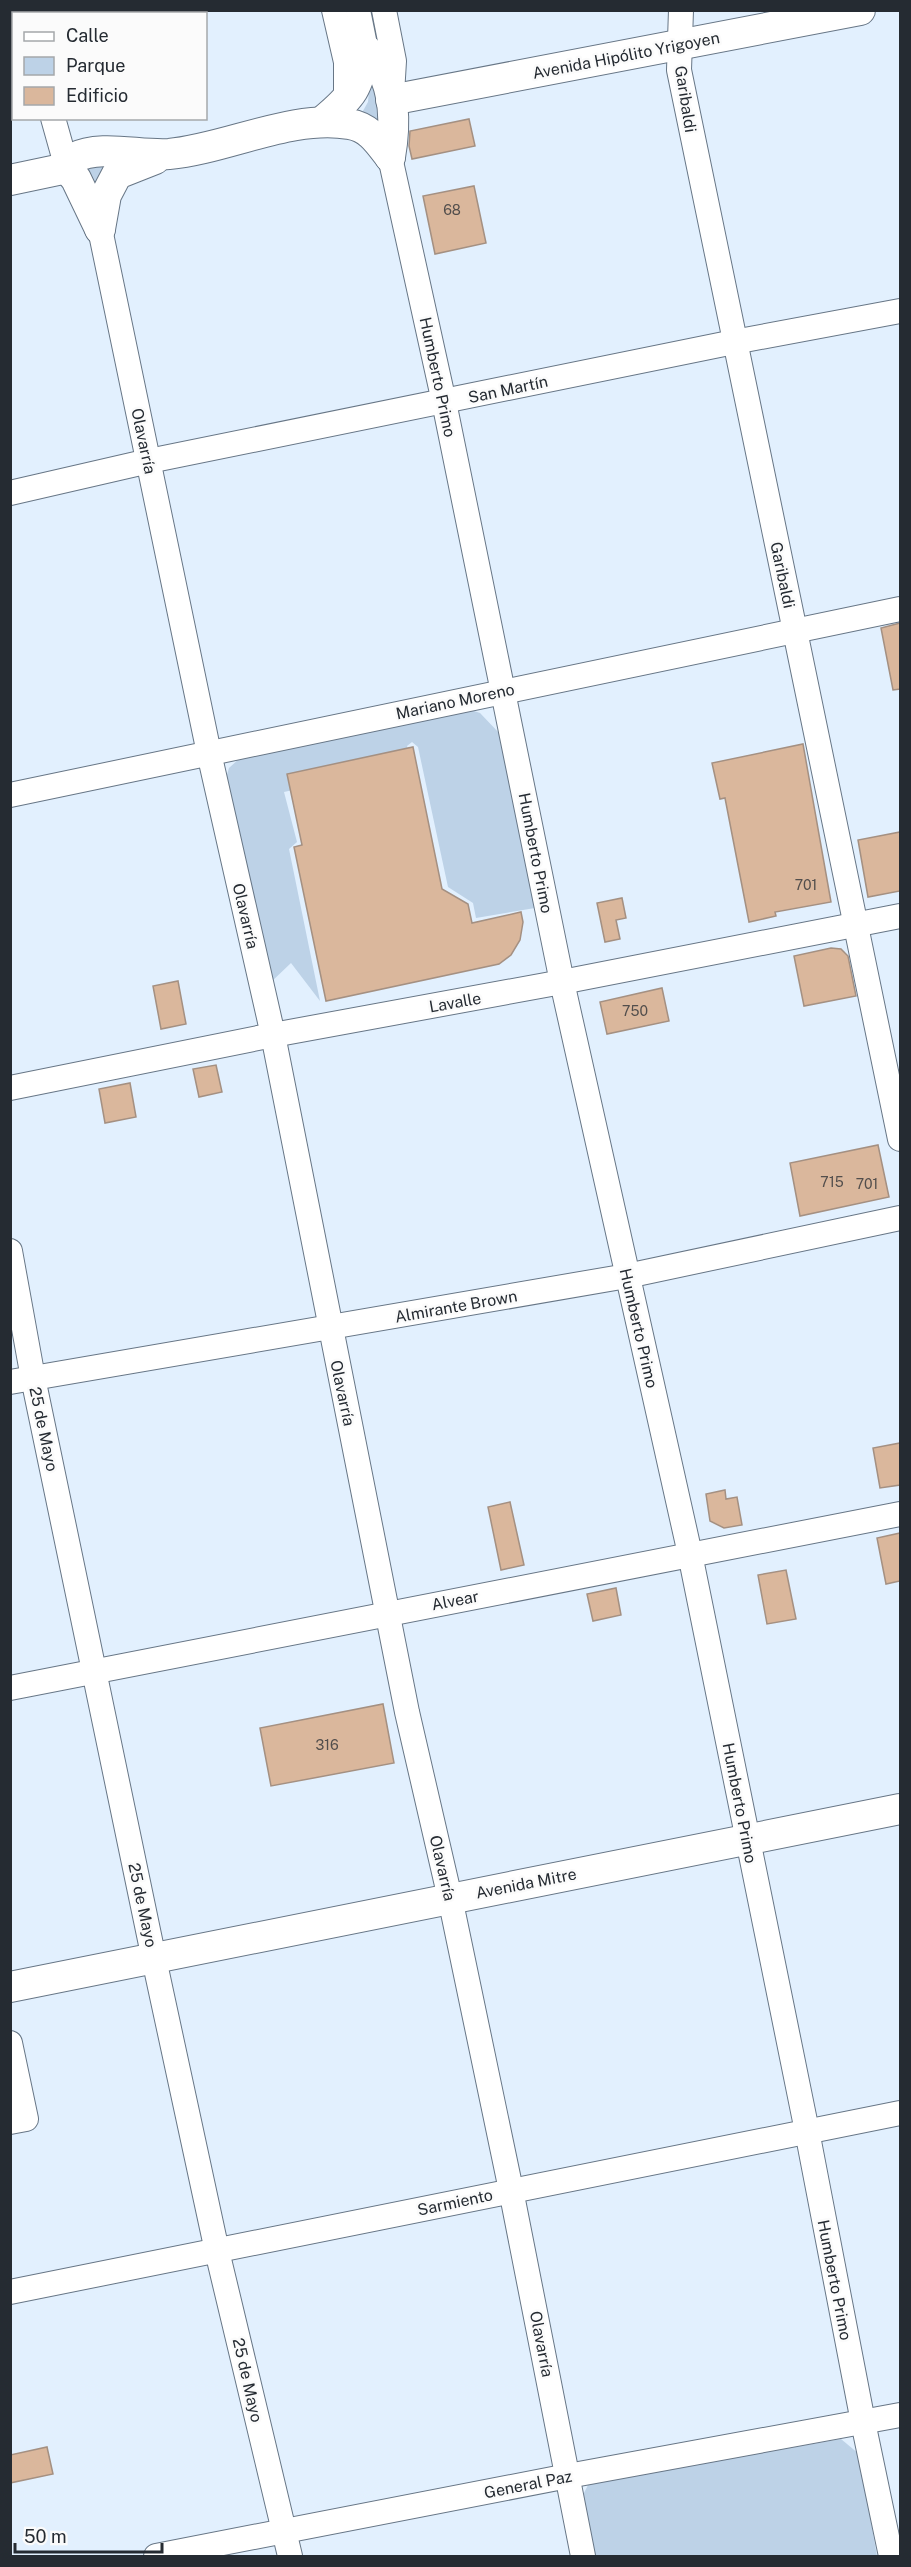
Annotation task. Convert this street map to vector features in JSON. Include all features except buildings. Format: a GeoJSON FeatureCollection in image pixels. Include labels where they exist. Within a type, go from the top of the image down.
{"type":"FeatureCollection","features":[{"type":"Feature","properties":{"kind":"main road","name":"Avenida Hipólito Yrigoyen"},"geometry":{"type":"LineString","coordinates":[[391,100],[860,10]]}},
{"type":"Feature","properties":{"kind":"main road"},"geometry":{"type":"LineString","coordinates":[[10,180],[67,168],[73,158],[90,153],[169,154],[335,112],[354,91],[360,75],[362,30]]}},
{"type":"Feature","properties":{"kind":"main road","name":"Humberto Primo"},"geometry":{"type":"LineString","coordinates":[[362,30],[381,68],[391,100],[395,128],[390,157]]}},
{"type":"Feature","properties":{"kind":"main road"},"geometry":{"type":"LineString","coordinates":[[335,112],[372,134],[390,157]]}},
{"type":"Feature","properties":{"kind":"main road","name":"Olavarría"},"geometry":{"type":"LineString","coordinates":[[100,229],[106,195],[117,174],[169,154]]}},
{"type":"Feature","properties":{"kind":"main road","name":"Olavarría"},"geometry":{"type":"LineString","coordinates":[[67,168],[81,188],[100,229]]}},
{"type":"Feature","properties":{"kind":"main road","name":"Avenida Mitre"},"geometry":{"type":"LineString","coordinates":[[10,1987],[900,1809]]}},
{"type":"Feature","properties":{"kind":"street"},"geometry":{"type":"LineString","coordinates":[[334,10],[346,62],[335,112]]}},
{"type":"Feature","properties":{"kind":"street","name":"Humberto Primo"},"geometry":{"type":"LineString","coordinates":[[384,10],[394,61],[391,100]]}},
{"type":"Feature","properties":{"kind":"street","name":"Garibaldi"},"geometry":{"type":"LineString","coordinates":[[681,10],[679,70],[900,1139]]}},
{"type":"Feature","properties":{"kind":"street","name":"Olavarría"},"geometry":{"type":"LineString","coordinates":[[54,120],[67,168]]}},
{"type":"Feature","properties":{"kind":"street","name":"Humberto Primo"},"geometry":{"type":"LineString","coordinates":[[390,157],[444,402],[562,982],[690,1554],[807,2131],[862,2422],[891,2556]]}},
{"type":"Feature","properties":{"kind":"street","name":"Olavarría"},"geometry":{"type":"LineString","coordinates":[[100,229],[209,753],[273,1035],[329,1328],[407,1712],[450,1898],[584,2556]]}},
{"type":"Feature","properties":{"kind":"street","name":"San Martín"},"geometry":{"type":"LineString","coordinates":[[10,493],[148,461],[734,342],[900,311]]}},
{"type":"Feature","properties":{"kind":"street","name":"Mariano Moreno"},"geometry":{"type":"LineString","coordinates":[[10,795],[900,609]]}},
{"type":"Feature","properties":{"kind":"street","name":"Lavalle"},"geometry":{"type":"LineString","coordinates":[[10,1088],[273,1035],[562,982],[900,916]]}},
{"type":"Feature","properties":{"kind":"street","name":"Almirante Brown"},"geometry":{"type":"LineString","coordinates":[[22,1380],[627,1276],[900,1218]]}},
{"type":"Feature","properties":{"kind":"street","name":"25 de Mayo"},"geometry":{"type":"LineString","coordinates":[[10,1251],[22,1380],[95,1670],[217,2252],[290,2556]]}},
{"type":"Feature","properties":{"kind":"street","name":"Alvear"},"geometry":{"type":"LineString","coordinates":[[10,1688],[900,1514]]}},
{"type":"Feature","properties":{"kind":"street"},"geometry":{"type":"LineString","coordinates":[[10,2043],[26,2119],[10,2122]]}},
{"type":"Feature","properties":{"kind":"street","name":"Sarmiento"},"geometry":{"type":"LineString","coordinates":[[10,2292],[900,2113]]}},
{"type":"Feature","properties":{"kind":"street","name":"General Paz"},"geometry":{"type":"LineString","coordinates":[[156,2556],[568,2476],[900,2415]]}},
{"type":"Feature","properties":{"kind":"green space"},"geometry":{"type":"Polygon","coordinates":[[[370,78],[377,88],[383,125],[359,118],[368,102],[370,78]]]}},
{"type":"Feature","properties":{"kind":"green space"},"geometry":{"type":"Polygon","coordinates":[[[88,165],[102,166],[105,170],[94,186],[83,171],[88,165]]]}},
{"type":"Feature","properties":{"kind":"green space"},"geometry":{"type":"Polygon","coordinates":[[[468,709],[480,713],[501,735],[535,908],[476,918],[473,903],[448,887],[418,747],[412,742],[407,746],[412,763],[284,792],[297,842],[289,849],[320,1001],[291,963],[269,984],[226,778],[229,768],[241,757],[468,709]]]}},
{"type":"Feature","properties":{"kind":"green space"},"geometry":{"type":"Polygon","coordinates":[[[841,2439],[859,2454],[877,2556],[593,2556],[581,2499],[589,2483],[841,2439]]]}}]}
